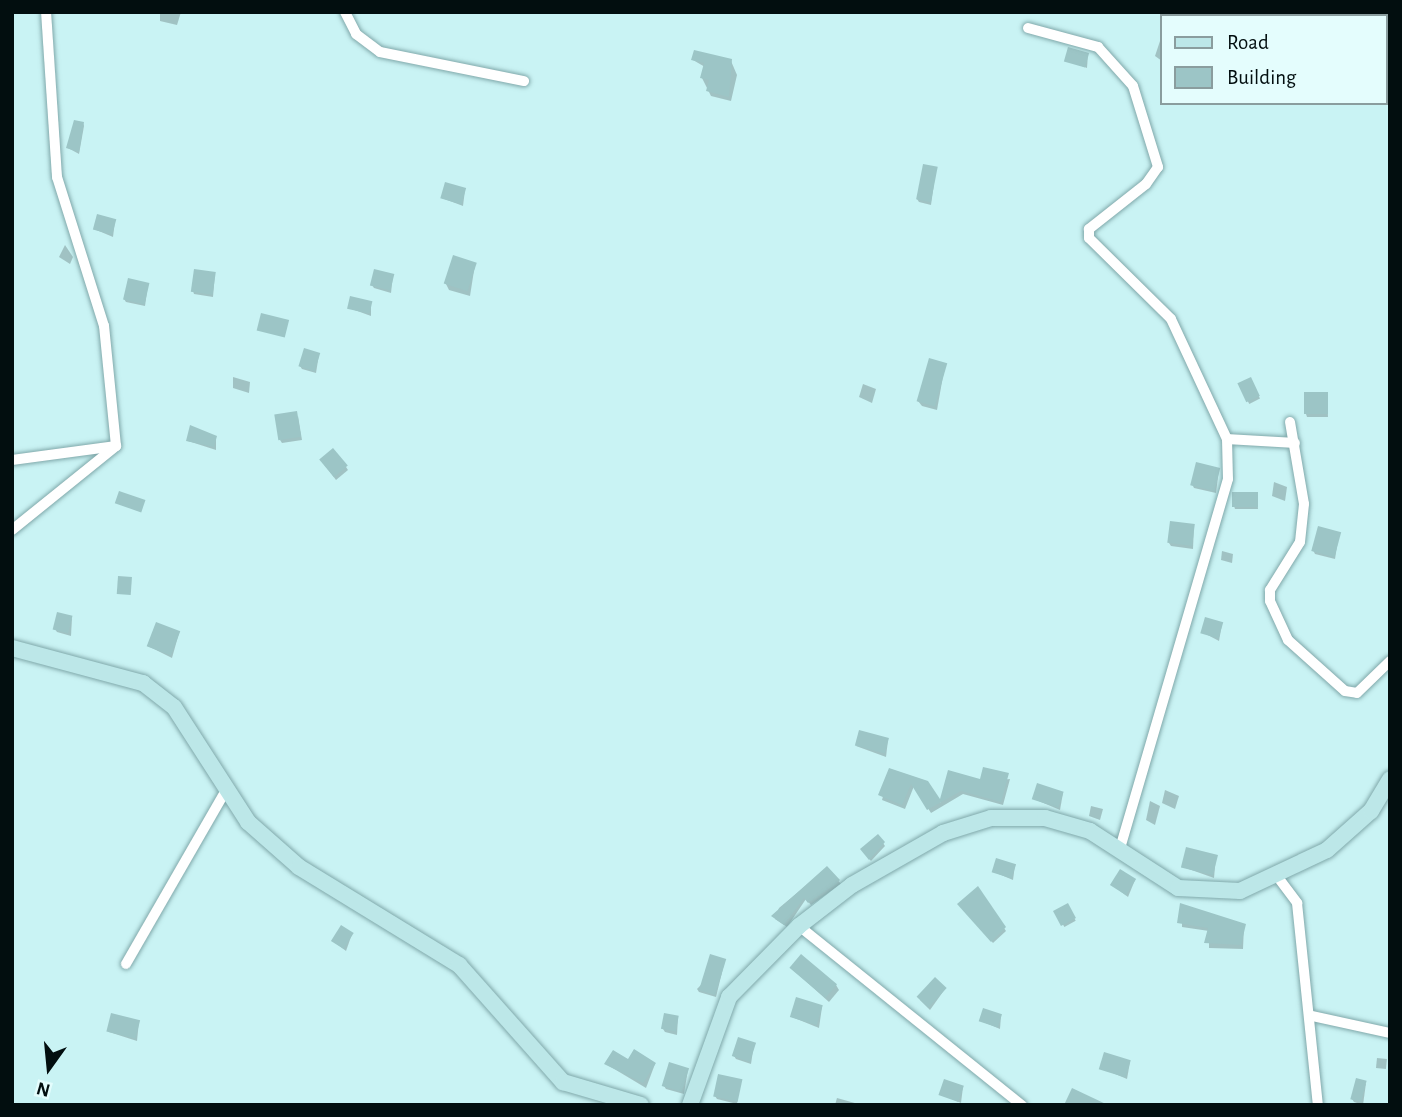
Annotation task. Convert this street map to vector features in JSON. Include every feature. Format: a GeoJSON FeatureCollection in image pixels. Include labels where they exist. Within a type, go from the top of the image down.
{"type":"FeatureCollection","features":[{"type":"Feature","properties":{"kind":"main road"},"geometry":{"type":"LineString","coordinates":[[12,648],[143,683],[174,707],[248,822],[299,867],[459,965],[563,1082],[641,1105]]}},
{"type":"Feature","properties":{"kind":"main road"},"geometry":{"type":"LineString","coordinates":[[694,1104],[729,997],[799,926],[852,885],[943,833],[991,818],[1045,818],[1090,831],[1178,888],[1240,891],[1277,876],[1327,850],[1371,811],[1390,779]]}},
{"type":"Feature","properties":{"kind":"street"},"geometry":{"type":"LineString","coordinates":[[46,12],[57,177],[104,326],[116,446]]}},
{"type":"Feature","properties":{"kind":"street"},"geometry":{"type":"LineString","coordinates":[[345,12],[356,34],[380,52],[524,81]]}},
{"type":"Feature","properties":{"kind":"street"},"geometry":{"type":"LineString","coordinates":[[1028,28],[1098,47],[1133,86],[1158,167],[1146,184],[1089,229],[1088,238],[1171,319],[1227,439],[1228,479],[1120,848]]}},
{"type":"Feature","properties":{"kind":"street"},"geometry":{"type":"LineString","coordinates":[[1290,422],[1304,504],[1300,542],[1270,590],[1270,601],[1288,640],[1345,691],[1357,693],[1390,661]]}},
{"type":"Feature","properties":{"kind":"street"},"geometry":{"type":"LineString","coordinates":[[1227,439],[1295,443]]}},
{"type":"Feature","properties":{"kind":"street"},"geometry":{"type":"LineString","coordinates":[[12,460],[116,446]]}},
{"type":"Feature","properties":{"kind":"street"},"geometry":{"type":"LineString","coordinates":[[12,530],[116,446]]}},
{"type":"Feature","properties":{"kind":"street"},"geometry":{"type":"LineString","coordinates":[[126,964],[226,790]]}},
{"type":"Feature","properties":{"kind":"street"},"geometry":{"type":"LineString","coordinates":[[1277,876],[1297,903],[1312,1016],[1318,1105]]}},
{"type":"Feature","properties":{"kind":"street"},"geometry":{"type":"LineString","coordinates":[[799,926],[1022,1105]]}},
{"type":"Feature","properties":{"kind":"street"},"geometry":{"type":"LineString","coordinates":[[1312,1016],[1390,1033]]}},
{"type":"Feature","properties":{"kind":"building"},"geometry":{"type":"Polygon","coordinates":[[[1068,47],[1089,53],[1085,67],[1064,61],[1068,47]]]}},
{"type":"Feature","properties":{"kind":"building"},"geometry":{"type":"Polygon","coordinates":[[[694,50],[732,59],[729,97],[706,91],[709,80],[700,78],[704,63],[691,60],[694,50]]]}},
{"type":"Feature","properties":{"kind":"building"},"geometry":{"type":"Polygon","coordinates":[[[74,120],[84,122],[79,152],[66,148],[74,120]]]}},
{"type":"Feature","properties":{"kind":"building"},"geometry":{"type":"Polygon","coordinates":[[[923,164],[938,167],[931,202],[916,199],[923,164]]]}},
{"type":"Feature","properties":{"kind":"building"},"geometry":{"type":"Polygon","coordinates":[[[445,182],[466,188],[461,204],[440,198],[445,182]]]}},
{"type":"Feature","properties":{"kind":"building"},"geometry":{"type":"Polygon","coordinates":[[[97,214],[116,219],[112,235],[93,229],[97,214]]]}},
{"type":"Feature","properties":{"kind":"building"},"geometry":{"type":"Polygon","coordinates":[[[453,255],[477,263],[468,291],[444,284],[453,255]]]}},
{"type":"Feature","properties":{"kind":"building"},"geometry":{"type":"Polygon","coordinates":[[[194,269],[216,272],[213,295],[191,292],[194,269]]]}},
{"type":"Feature","properties":{"kind":"building"},"geometry":{"type":"Polygon","coordinates":[[[374,269],[394,274],[390,291],[370,285],[374,269]]]}},
{"type":"Feature","properties":{"kind":"building"},"geometry":{"type":"Polygon","coordinates":[[[128,278],[149,283],[144,304],[123,299],[128,278]]]}},
{"type":"Feature","properties":{"kind":"building"},"geometry":{"type":"Polygon","coordinates":[[[350,296],[372,301],[369,314],[347,309],[350,296]]]}},
{"type":"Feature","properties":{"kind":"building"},"geometry":{"type":"Polygon","coordinates":[[[261,313],[289,320],[285,337],[257,330],[261,313]]]}},
{"type":"Feature","properties":{"kind":"building"},"geometry":{"type":"Polygon","coordinates":[[[304,348],[320,353],[315,371],[298,366],[304,348]]]}},
{"type":"Feature","properties":{"kind":"building"},"geometry":{"type":"Polygon","coordinates":[[[929,358],[947,363],[935,406],[917,401],[929,358]]]}},
{"type":"Feature","properties":{"kind":"building"},"geometry":{"type":"Polygon","coordinates":[[[1251,377],[1260,396],[1246,402],[1237,383],[1251,377]]]}},
{"type":"Feature","properties":{"kind":"building"},"geometry":{"type":"Polygon","coordinates":[[[1304,392],[1328,392],[1328,414],[1304,414],[1304,392]]]}},
{"type":"Feature","properties":{"kind":"building"},"geometry":{"type":"Polygon","coordinates":[[[297,411],[301,437],[278,440],[274,415],[297,411]]]}},
{"type":"Feature","properties":{"kind":"building"},"geometry":{"type":"Polygon","coordinates":[[[190,425],[217,436],[214,447],[186,441],[190,425]]]}},
{"type":"Feature","properties":{"kind":"building"},"geometry":{"type":"Polygon","coordinates":[[[333,448],[348,466],[334,477],[319,460],[333,448]]]}},
{"type":"Feature","properties":{"kind":"building"},"geometry":{"type":"Polygon","coordinates":[[[1196,462],[1220,468],[1214,491],[1190,485],[1196,462]]]}},
{"type":"Feature","properties":{"kind":"building"},"geometry":{"type":"Polygon","coordinates":[[[119,491],[145,500],[141,512],[115,503],[119,491]]]}},
{"type":"Feature","properties":{"kind":"building"},"geometry":{"type":"Polygon","coordinates":[[[1232,492],[1258,492],[1258,507],[1232,507],[1232,492]]]}},
{"type":"Feature","properties":{"kind":"building"},"geometry":{"type":"Polygon","coordinates":[[[1170,521],[1195,524],[1192,546],[1167,543],[1170,521]]]}},
{"type":"Feature","properties":{"kind":"building"},"geometry":{"type":"Polygon","coordinates":[[[1318,526],[1341,532],[1334,557],[1311,551],[1318,526]]]}},
{"type":"Feature","properties":{"kind":"building"},"geometry":{"type":"Polygon","coordinates":[[[118,576],[132,577],[131,595],[117,594],[118,576]]]}},
{"type":"Feature","properties":{"kind":"building"},"geometry":{"type":"Polygon","coordinates":[[[57,612],[73,616],[68,633],[53,629],[57,612]]]}},
{"type":"Feature","properties":{"kind":"building"},"geometry":{"type":"Polygon","coordinates":[[[1205,617],[1223,622],[1219,639],[1200,633],[1205,617]]]}},
{"type":"Feature","properties":{"kind":"building"},"geometry":{"type":"Polygon","coordinates":[[[156,622],[180,631],[171,656],[147,646],[156,622]]]}},
{"type":"Feature","properties":{"kind":"building"},"geometry":{"type":"Polygon","coordinates":[[[859,730],[889,738],[885,753],[855,745],[859,730]]]}},
{"type":"Feature","properties":{"kind":"building"},"geometry":{"type":"Polygon","coordinates":[[[983,767],[1009,773],[1001,802],[961,791],[927,810],[911,784],[902,805],[878,795],[889,768],[928,781],[940,799],[948,770],[980,779],[983,767]]]}},
{"type":"Feature","properties":{"kind":"building"},"geometry":{"type":"Polygon","coordinates":[[[1037,783],[1064,792],[1058,808],[1032,799],[1037,783]]]}},
{"type":"Feature","properties":{"kind":"building"},"geometry":{"type":"Polygon","coordinates":[[[878,834],[885,842],[869,860],[860,849],[878,834]]]}},
{"type":"Feature","properties":{"kind":"building"},"geometry":{"type":"Polygon","coordinates":[[[1186,847],[1218,855],[1213,875],[1181,867],[1186,847]]]}},
{"type":"Feature","properties":{"kind":"building"},"geometry":{"type":"Polygon","coordinates":[[[996,858],[1016,864],[1012,878],[992,872],[996,858]]]}},
{"type":"Feature","properties":{"kind":"building"},"geometry":{"type":"Polygon","coordinates":[[[827,866],[840,880],[836,884],[808,903],[804,898],[784,925],[771,916],[827,866]]]}},
{"type":"Feature","properties":{"kind":"building"},"geometry":{"type":"Polygon","coordinates":[[[1120,869],[1136,879],[1126,895],[1110,885],[1120,869]]]}},
{"type":"Feature","properties":{"kind":"building"},"geometry":{"type":"Polygon","coordinates":[[[978,886],[1006,927],[991,942],[957,904],[978,886]]]}},
{"type":"Feature","properties":{"kind":"building"},"geometry":{"type":"Polygon","coordinates":[[[1068,903],[1076,918],[1061,926],[1053,911],[1068,903]]]}},
{"type":"Feature","properties":{"kind":"building"},"geometry":{"type":"Polygon","coordinates":[[[1180,903],[1246,924],[1241,945],[1204,943],[1208,928],[1177,923],[1180,903]]]}},
{"type":"Feature","properties":{"kind":"building"},"geometry":{"type":"Polygon","coordinates":[[[341,925],[354,933],[344,949],[331,941],[341,925]]]}},
{"type":"Feature","properties":{"kind":"building"},"geometry":{"type":"Polygon","coordinates":[[[710,954],[726,959],[715,995],[699,990],[710,954]]]}},
{"type":"Feature","properties":{"kind":"building"},"geometry":{"type":"Polygon","coordinates":[[[801,954],[837,984],[825,998],[789,968],[801,954]]]}},
{"type":"Feature","properties":{"kind":"building"},"geometry":{"type":"Polygon","coordinates":[[[935,977],[947,988],[928,1008],[917,997],[935,977]]]}},
{"type":"Feature","properties":{"kind":"building"},"geometry":{"type":"Polygon","coordinates":[[[796,997],[823,1005],[817,1025],[790,1017],[796,997]]]}},
{"type":"Feature","properties":{"kind":"building"},"geometry":{"type":"Polygon","coordinates":[[[983,1008],[1002,1014],[998,1027],[979,1021],[983,1008]]]}},
{"type":"Feature","properties":{"kind":"building"},"geometry":{"type":"Polygon","coordinates":[[[111,1013],[140,1020],[136,1039],[106,1031],[111,1013]]]}},
{"type":"Feature","properties":{"kind":"building"},"geometry":{"type":"Polygon","coordinates":[[[664,1013],[679,1016],[676,1032],[661,1029],[664,1013]]]}},
{"type":"Feature","properties":{"kind":"building"},"geometry":{"type":"Polygon","coordinates":[[[738,1037],[756,1043],[750,1062],[732,1056],[738,1037]]]}},
{"type":"Feature","properties":{"kind":"building"},"geometry":{"type":"Polygon","coordinates":[[[634,1049],[656,1063],[643,1083],[604,1064],[613,1050],[628,1059],[634,1049]]]}},
{"type":"Feature","properties":{"kind":"building"},"geometry":{"type":"Polygon","coordinates":[[[1104,1052],[1131,1060],[1126,1077],[1099,1069],[1104,1052]]]}},
{"type":"Feature","properties":{"kind":"building"},"geometry":{"type":"Polygon","coordinates":[[[669,1062],[689,1068],[682,1092],[662,1086],[669,1062]]]}},
{"type":"Feature","properties":{"kind":"building"},"geometry":{"type":"Polygon","coordinates":[[[718,1074],[742,1079],[738,1102],[713,1096],[718,1074]]]}},
{"type":"Feature","properties":{"kind":"building"},"geometry":{"type":"Polygon","coordinates":[[[1356,1078],[1367,1081],[1361,1102],[1350,1099],[1356,1078]]]}},
{"type":"Feature","properties":{"kind":"building"},"geometry":{"type":"Polygon","coordinates":[[[944,1079],[964,1086],[958,1102],[938,1095],[944,1079]]]}},
{"type":"Feature","properties":{"kind":"building"},"geometry":{"type":"Polygon","coordinates":[[[1072,1088],[1108,1105],[1064,1105],[1072,1088]]]}}]}
